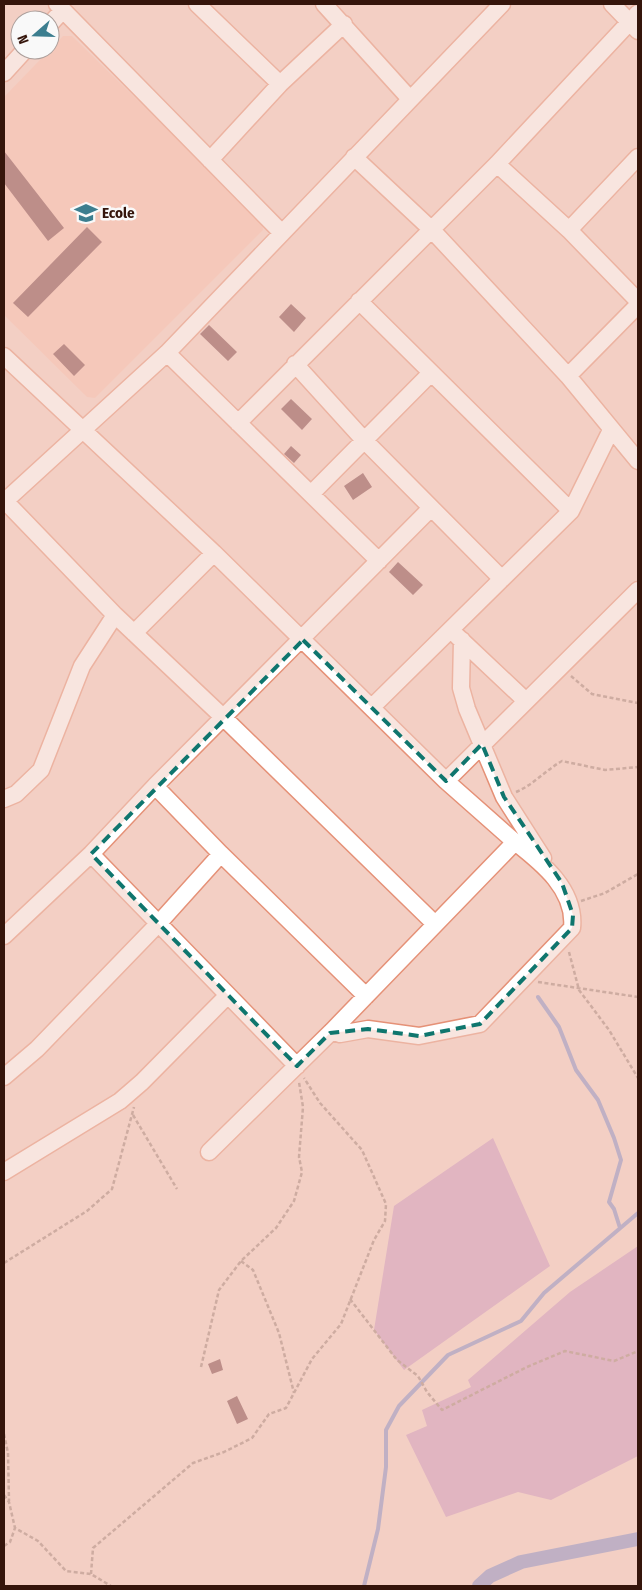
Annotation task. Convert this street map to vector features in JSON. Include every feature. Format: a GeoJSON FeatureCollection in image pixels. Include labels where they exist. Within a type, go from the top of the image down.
{"type":"FeatureCollection","features":[{"type":"Feature","properties":{"kind":"street"},"geometry":{"type":"LineString","coordinates":[[197,4],[280,84]]}},
{"type":"Feature","properties":{"kind":"street"},"geometry":{"type":"LineString","coordinates":[[324,4],[410,99]]}},
{"type":"Feature","properties":{"kind":"street"},"geometry":{"type":"LineString","coordinates":[[435,924],[224,718],[115,615],[5,502],[168,353],[502,4]]}},
{"type":"Feature","properties":{"kind":"street"},"geometry":{"type":"LineString","coordinates":[[238,423],[294,364],[432,230],[635,21],[612,4]]}},
{"type":"Feature","properties":{"kind":"street"},"geometry":{"type":"LineString","coordinates":[[60,7],[282,233]]}},
{"type":"Feature","properties":{"kind":"street"},"geometry":{"type":"LineString","coordinates":[[210,160],[280,84],[344,24]]}},
{"type":"Feature","properties":{"kind":"street"},"geometry":{"type":"LineString","coordinates":[[4,73],[16,60]]}},
{"type":"Feature","properties":{"kind":"street"},"geometry":{"type":"LineString","coordinates":[[354,157],[432,230],[568,376],[638,461]]}},
{"type":"Feature","properties":{"kind":"street"},"geometry":{"type":"LineString","coordinates":[[569,230],[638,160]]}},
{"type":"Feature","properties":{"kind":"street"},"geometry":{"type":"LineString","coordinates":[[497,164],[569,230],[638,301]]}},
{"type":"Feature","properties":{"kind":"street"},"geometry":{"type":"LineString","coordinates":[[359,301],[570,511]]}},
{"type":"Feature","properties":{"kind":"street"},"geometry":{"type":"LineString","coordinates":[[568,376],[638,305]]}},
{"type":"Feature","properties":{"kind":"street"},"geometry":{"type":"LineString","coordinates":[[168,353],[379,561]]}},
{"type":"Feature","properties":{"kind":"street"},"geometry":{"type":"LineString","coordinates":[[4,356],[83,432],[214,552],[446,781],[548,870],[568,898]]}},
{"type":"Feature","properties":{"kind":"street"},"geometry":{"type":"LineString","coordinates":[[294,364],[364,440],[502,579]]}},
{"type":"Feature","properties":{"kind":"street"},"geometry":{"type":"LineString","coordinates":[[311,494],[431,373]]}},
{"type":"Feature","properties":{"kind":"street"},"geometry":{"type":"LineString","coordinates":[[372,707],[570,511],[611,430]]}},
{"type":"Feature","properties":{"kind":"street"},"geometry":{"type":"LineString","coordinates":[[4,936],[90,854],[155,786],[303,640],[432,508]]}},
{"type":"Feature","properties":{"kind":"street"},"geometry":{"type":"LineString","coordinates":[[134,633],[214,552]]}},
{"type":"Feature","properties":{"kind":"street"},"geometry":{"type":"LineString","coordinates":[[446,781],[638,590]]}},
{"type":"Feature","properties":{"kind":"street"},"geometry":{"type":"LineString","coordinates":[[4,799],[16,794],[41,770],[82,666],[115,615]]}},
{"type":"Feature","properties":{"kind":"street"},"geometry":{"type":"LineString","coordinates":[[449,630],[526,701]]}},
{"type":"Feature","properties":{"kind":"street"},"geometry":{"type":"LineString","coordinates":[[332,1031],[340,1034],[368,1029],[419,1036],[480,1024],[572,928],[573,915],[562,883],[540,854],[504,797],[482,744],[461,688],[462,640]]}},
{"type":"Feature","properties":{"kind":"street"},"geometry":{"type":"LineString","coordinates":[[155,786],[221,854],[366,996]]}},
{"type":"Feature","properties":{"kind":"street"},"geometry":{"type":"LineString","coordinates":[[209,1152],[332,1031],[515,842]]}},
{"type":"Feature","properties":{"kind":"street"},"geometry":{"type":"LineString","coordinates":[[90,854],[297,1066]]}},
{"type":"Feature","properties":{"kind":"street"},"geometry":{"type":"LineString","coordinates":[[4,1077],[37,1049],[158,924],[221,854]]}},
{"type":"Feature","properties":{"kind":"street"},"geometry":{"type":"LineString","coordinates":[[4,1172],[127,1103],[142,1082],[228,995]]}},
{"type":"Feature","properties":{"kind":"path"},"geometry":{"type":"LineString","coordinates":[[561,667],[592,694],[638,703]]}},
{"type":"Feature","properties":{"kind":"path"},"geometry":{"type":"LineString","coordinates":[[504,797],[526,788],[547,769],[562,761],[605,770],[638,767]]}},
{"type":"Feature","properties":{"kind":"path"},"geometry":{"type":"LineString","coordinates":[[568,898],[605,893],[638,874]]}},
{"type":"Feature","properties":{"kind":"path"},"geometry":{"type":"LineString","coordinates":[[572,928],[569,953],[579,990],[610,1030],[638,1078]]}},
{"type":"Feature","properties":{"kind":"path"},"geometry":{"type":"LineString","coordinates":[[524,980],[579,990],[638,997]]}},
{"type":"Feature","properties":{"kind":"path"},"geometry":{"type":"LineString","coordinates":[[201,1367],[219,1290],[240,1261],[276,1228],[294,1201],[302,1172],[299,1157],[303,1107],[297,1066]]}},
{"type":"Feature","properties":{"kind":"path"},"geometry":{"type":"LineString","coordinates":[[91,1574],[93,1548],[193,1464],[224,1452],[252,1438],[269,1414],[286,1408],[312,1359],[341,1324],[374,1240],[385,1221],[386,1204],[362,1150],[320,1103],[297,1066]]}},
{"type":"Feature","properties":{"kind":"path"},"geometry":{"type":"LineString","coordinates":[[127,1103],[177,1189]]}},
{"type":"Feature","properties":{"kind":"path"},"geometry":{"type":"LineString","coordinates":[[4,1264],[87,1211],[112,1189],[132,1114],[127,1103]]}},
{"type":"Feature","properties":{"kind":"path"},"geometry":{"type":"LineString","coordinates":[[240,1261],[253,1270],[279,1333],[294,1393]]}},
{"type":"Feature","properties":{"kind":"path"},"geometry":{"type":"LineString","coordinates":[[350,1300],[396,1360],[418,1376],[427,1392],[442,1410],[527,1366],[565,1351],[614,1360],[638,1351]]}},
{"type":"Feature","properties":{"kind":"path"},"geometry":{"type":"LineString","coordinates":[[4,1434],[8,1453],[9,1502],[15,1528],[10,1542],[4,1546]]}},
{"type":"Feature","properties":{"kind":"path"},"geometry":{"type":"LineString","coordinates":[[4,1495],[9,1502]]}},
{"type":"Feature","properties":{"kind":"path"},"geometry":{"type":"LineString","coordinates":[[15,1528],[38,1541],[66,1571],[91,1574],[111,1586]]}},
{"type":"Feature","properties":{"kind":"highlighted area"},"geometry":{"type":"Polygon","coordinates":[[[303,640],[446,781],[482,744],[504,797],[562,883],[573,915],[572,928],[480,1024],[419,1036],[368,1029],[330,1033],[297,1066],[91,854],[303,640]]]}},
{"type":"Feature","properties":{"kind":"shaded area"},"geometry":{"type":"Polygon","coordinates":[[[63,36],[72,36],[262,222],[263,230],[95,398],[87,397],[4,315],[4,97],[40,60],[60,60],[60,39],[63,36]]]}},
{"type":"Feature","properties":{"kind":"shaded area"},"geometry":{"type":"Polygon","coordinates":[[[493,1138],[550,1266],[404,1370],[374,1330],[394,1206],[493,1138]]]}},
{"type":"Feature","properties":{"kind":"shaded area"},"geometry":{"type":"Polygon","coordinates":[[[638,1246],[638,1456],[551,1500],[518,1492],[446,1517],[406,1435],[427,1426],[422,1410],[471,1387],[468,1380],[570,1292],[638,1246]]]}},
{"type":"Feature","properties":{"kind":"building"},"geometry":{"type":"Polygon","coordinates":[[[4,151],[64,228],[48,241],[4,183],[4,151]]]}},
{"type":"Feature","properties":{"kind":"building"},"geometry":{"type":"Polygon","coordinates":[[[87,227],[102,242],[28,317],[13,303],[87,227]]]}},
{"type":"Feature","properties":{"kind":"building"},"geometry":{"type":"Polygon","coordinates":[[[291,304],[306,318],[294,332],[279,317],[291,304]]]}},
{"type":"Feature","properties":{"kind":"building"},"geometry":{"type":"Polygon","coordinates":[[[209,325],[237,352],[228,361],[200,334],[209,325]]]}},
{"type":"Feature","properties":{"kind":"building"},"geometry":{"type":"Polygon","coordinates":[[[64,344],[85,365],[74,376],[53,354],[64,344]]]}},
{"type":"Feature","properties":{"kind":"building"},"geometry":{"type":"Polygon","coordinates":[[[291,399],[312,419],[302,430],[281,409],[291,399]]]}},
{"type":"Feature","properties":{"kind":"building"},"geometry":{"type":"Polygon","coordinates":[[[291,446],[301,455],[294,463],[284,454],[291,446]]]}},
{"type":"Feature","properties":{"kind":"building"},"geometry":{"type":"Polygon","coordinates":[[[363,473],[372,487],[353,500],[344,486],[363,473]]]}},
{"type":"Feature","properties":{"kind":"building"},"geometry":{"type":"Polygon","coordinates":[[[398,562],[423,585],[413,595],[389,572],[398,562]]]}},
{"type":"Feature","properties":{"kind":"building"},"geometry":{"type":"Polygon","coordinates":[[[220,1359],[223,1370],[212,1374],[208,1364],[220,1359]]]}},
{"type":"Feature","properties":{"kind":"building"},"geometry":{"type":"Polygon","coordinates":[[[237,1396],[248,1419],[237,1424],[227,1401],[237,1396]]]}},
{"type":"Feature","properties":{"kind":"waterway"},"geometry":{"type":"LineString","coordinates":[[538,997],[559,1027],[576,1070],[598,1100],[614,1138],[621,1160],[609,1202],[614,1209],[620,1228]]}},
{"type":"Feature","properties":{"kind":"waterway"},"geometry":{"type":"LineString","coordinates":[[364,1586],[378,1529],[386,1467],[386,1430],[399,1406],[448,1355],[521,1321],[544,1293],[638,1213]]}},
{"type":"Feature","properties":{"kind":"waterway"},"geometry":{"type":"LineString","coordinates":[[479,1586],[490,1576],[521,1562],[638,1539]]}},
{"type":"Feature","properties":{"kind":"place","name":"Ecole"},"geometry":{"type":"Point","coordinates":[86,213]}}]}
